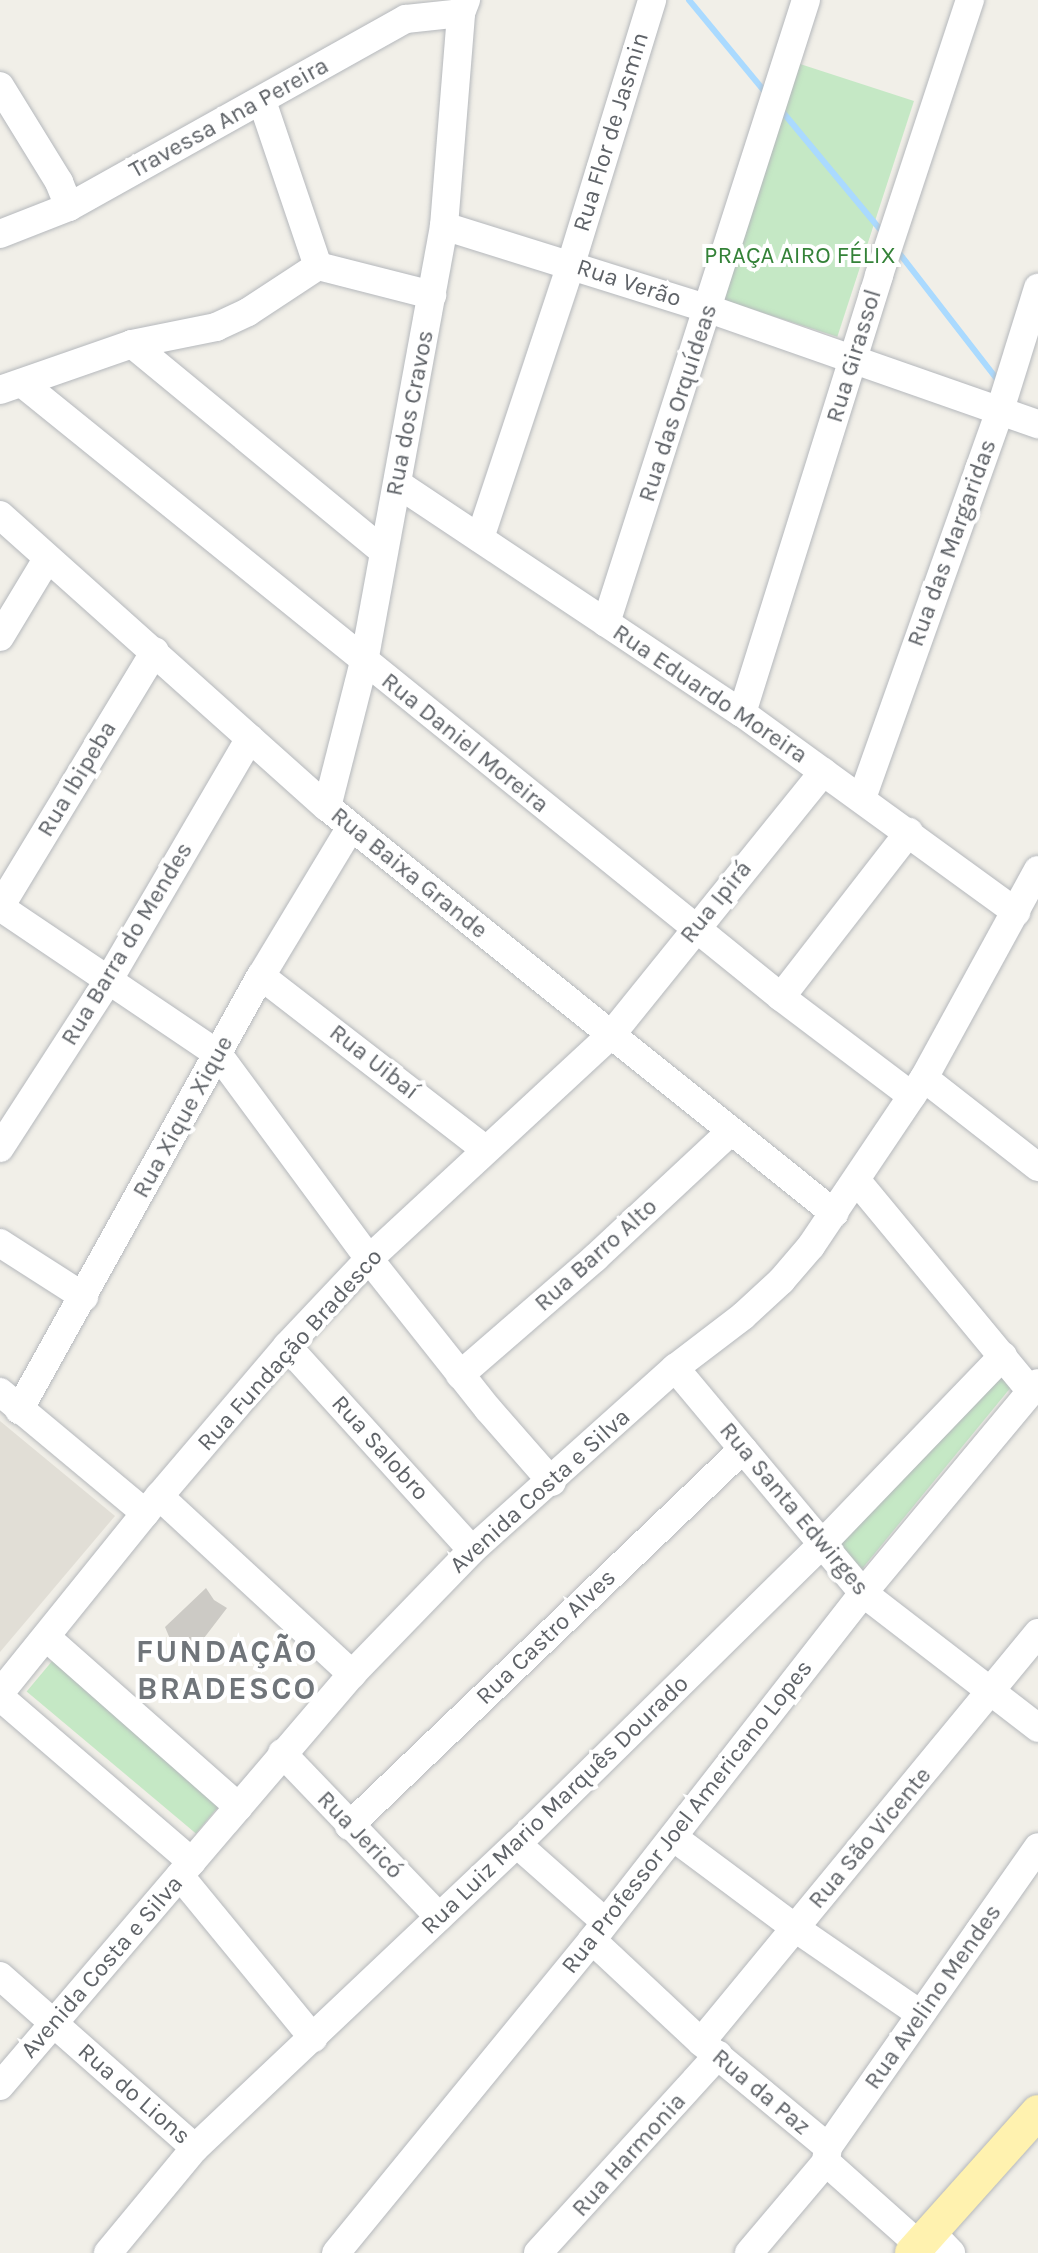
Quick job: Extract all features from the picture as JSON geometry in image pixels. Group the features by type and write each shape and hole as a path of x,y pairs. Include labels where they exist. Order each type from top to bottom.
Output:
{"main road":[{"path":"928,2246 1038,2112"}],"street":[{"name":"Rua Flor de Jasmin","path":"480,538 571,264 652,0"},
{"name":"Rua das Orquídeas","path":"606,623 806,0"},
{"name":"Rua Girassol","path":"742,713 879,275 970,0"},
{"name":"Travessa Ana Pereira","path":"0,234 69,207 406,19 464,6"},
{"name":"Rua dos Cravos","path":"327,807 364,662 382,550 398,484 444,226 464,6"},
{"path":"0,86 59,182 69,207"},
{"path":"262,101 318,266"},
{"name":"Rua Verão","path":"444,226 709,309 852,362 1038,424"},
{"path":"11,387 132,344 216,327 248,312 318,266 432,295"},
{"name":"Rua das Margaridas","path":"862,798 1000,411 1038,288"},
{"path":"132,344 382,550"},
{"name":"Rua Daniel Moreira","path":"11,387 364,662 781,997 1038,1167"},
{"name":"Rua Eduardo Moreira","path":"398,484 742,713 1016,912"},
{"name":"Rua Baixa Grande","path":"0,515 327,807 834,1213"},
{"path":"0,637 47,559"},
{"name":"Rua Ibipeba","path":"0,907 155,651"},
{"name":"Rua Barra do Mendes","path":"0,1148 108,981 250,738"},
{"name":"Rua Ipirá","path":"611,1035 695,926 823,772"},
{"name":"Rua Xique Xique","path":"10,1401 84,1297 261,976 351,827"},
{"path":"781,997 909,832"},
{"name":"Avenida Costa e Silva","path":"0,2086 282,1753 352,1674 472,1550 552,1482 675,1368 743,1316 781,1281 857,1181 918,1087 1038,870"},
{"path":"0,907 218,1054 369,1259 460,1375 552,1482"},
{"name":"Rua Uibaí","path":"261,976 485,1149"},
{"name":"Rua Fundação Bradesco","path":"0,1695 152,1505 287,1346 369,1259 611,1035"},
{"name":"Rua Barro Alto","path":"460,1375 595,1258 730,1132"},
{"path":"857,1181 1003,1356 1035,1387"},
{"path":"0,1243 84,1297"},
{"name":"Rua Salobro","path":"287,1346 472,1550"},
{"name":"Rua Luiz Mario Marquês Dourado","path":"108,2253 195,2148 517,1844 820,1546 1003,1356"},
{"name":"Rua Santa Edwirges","path":"675,1368 820,1546 863,1593 1038,1728"},
{"name":"Rua Professor Joel Americano Lopes","path":"336,2253 598,1931 863,1593 1035,1387"},
{"path":"10,1401 152,1505 352,1674"},
{"name":"Rua Castro Alves","path":"349,1826 743,1449"},
{"name":"Rua São Vicente","path":"709,2048 795,1928 1038,1633"},
{"path":"46,1637 239,1807"},
{"path":"0,1695 186,1869 313,2038"},
{"name":"Rua Jericó","path":"282,1753 439,1917"},
{"path":"673,1837 795,1928 920,2014"},
{"name":"Rua da Paz","path":"517,1844 709,2048 928,2246"},
{"name":"Rua Avelino Mendes","path":"749,2253 827,2155 920,2014 1038,1847"},
{"name":"Rua do Lions","path":"0,1976 195,2148"},
{"name":"Rua Harmonia","path":"538,2253 709,2048"}],"shaded area":[{"path":"0,1421 115,1516 0,1652"}],"green space":[{"name":"PRAÇA AIRO FÉLIX","path":"797,63 914,101 837,337 720,299"},
{"path":"1002,1374 1012,1386 862,1569 837,1545"},
{"path":"53,1660 222,1802 196,1833 27,1691"}],"building":[{"path":"206,1588 214,1600 227,1608 191,1655 173,1646 165,1627"}],"waterway":[{"path":"689,0 766,93"},
{"path":"781,110 884,234"},
{"path":"896,249 999,382"}],"district":[{"name":"FUNDAÇÃO BRADESCO","path":"227,1672"}]}
